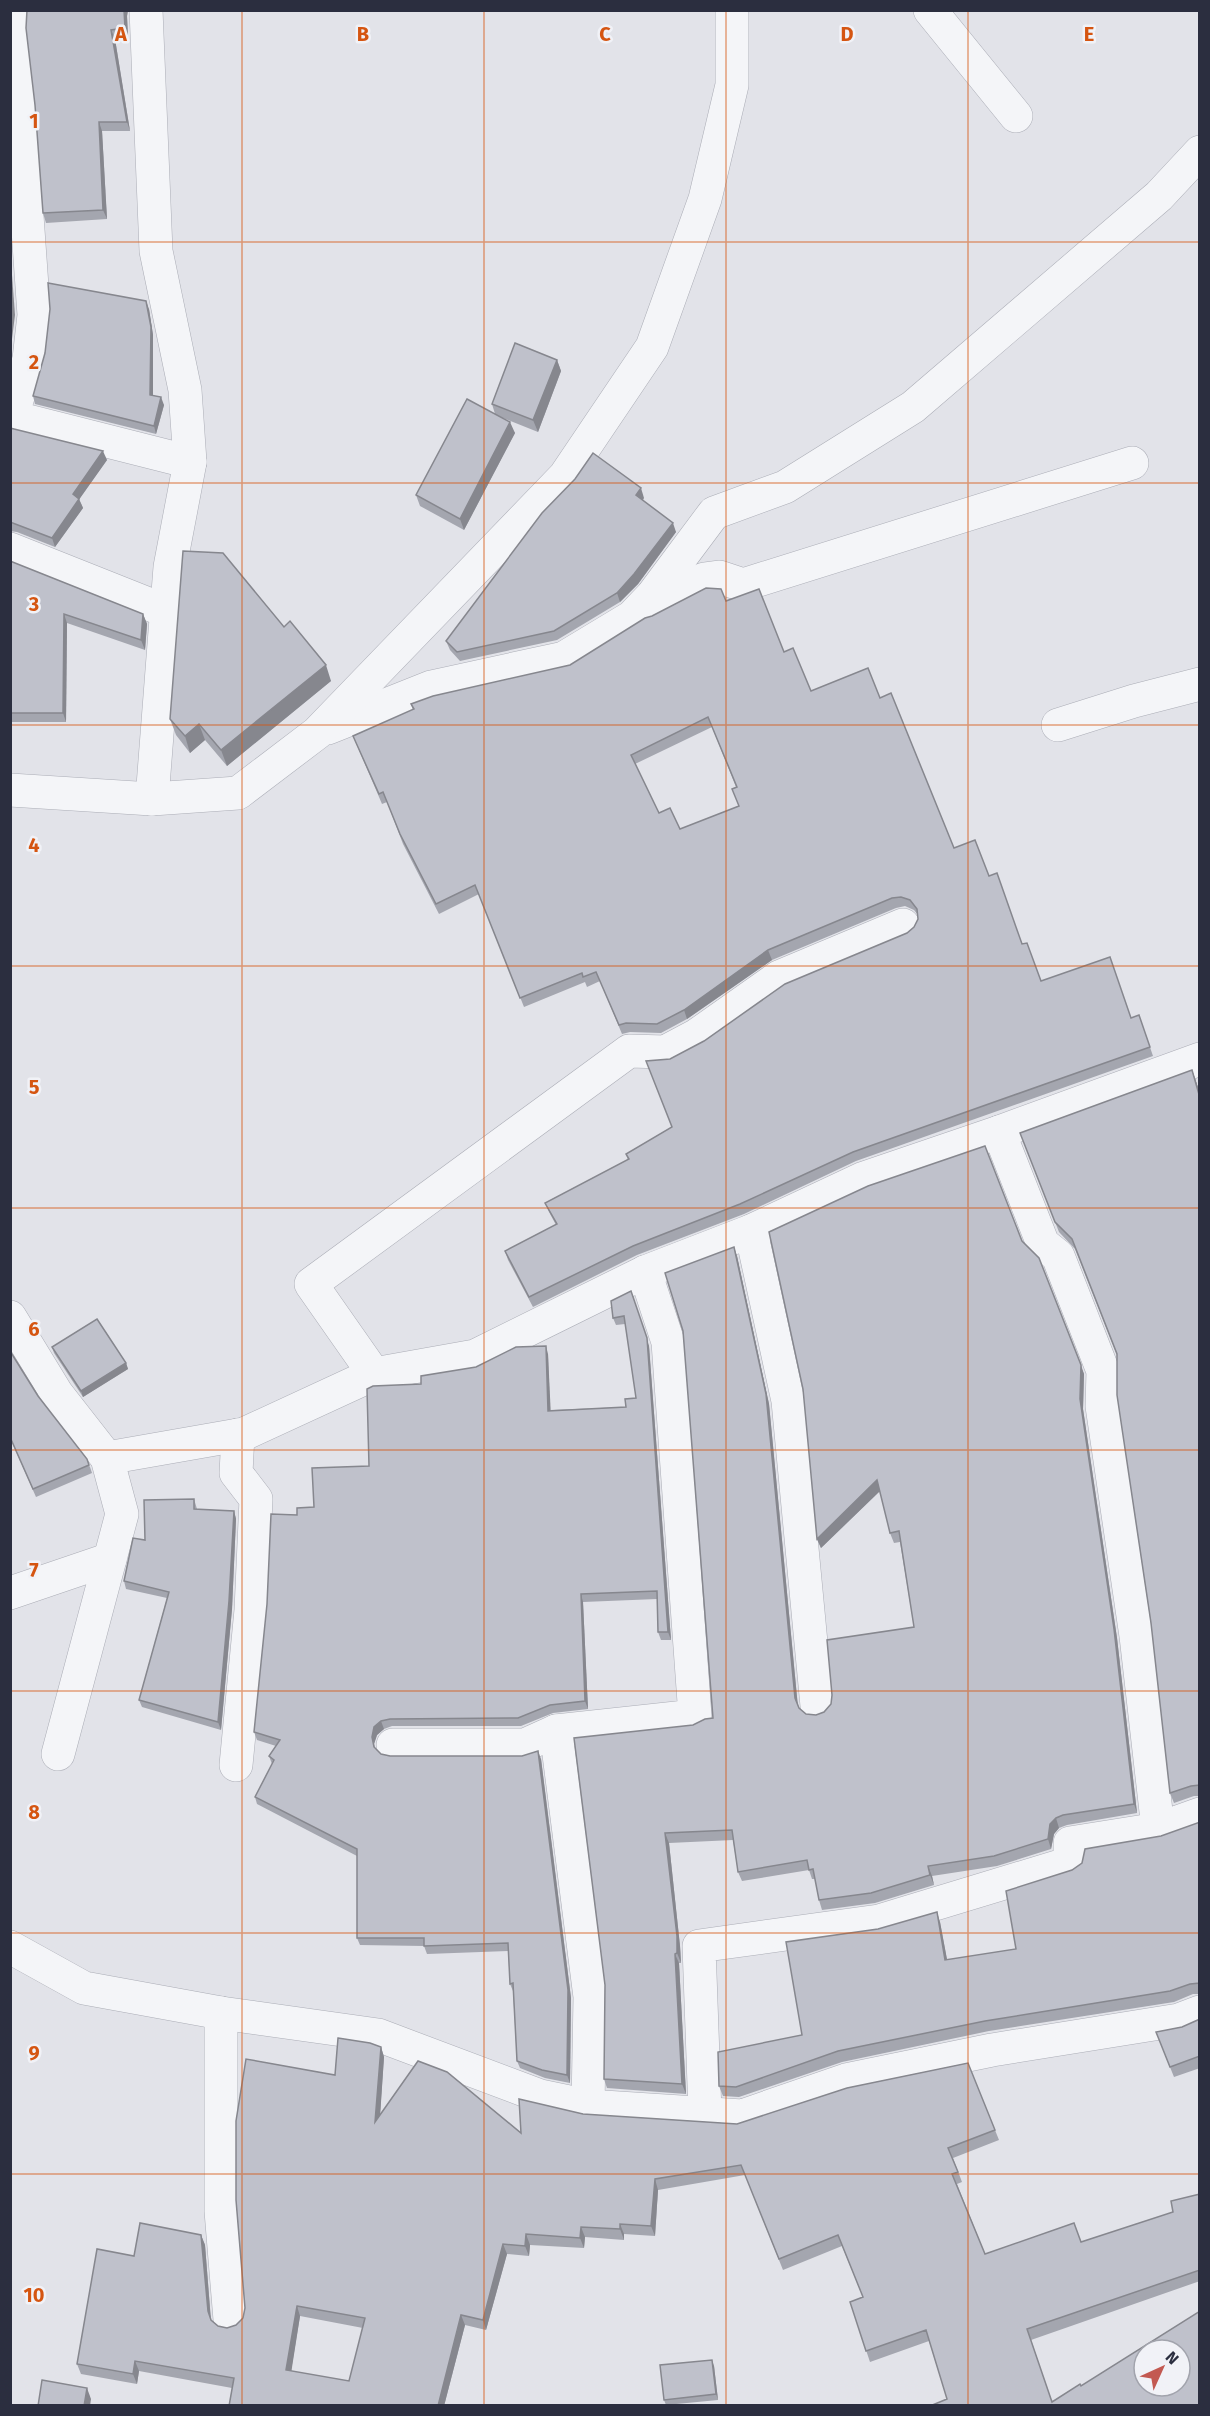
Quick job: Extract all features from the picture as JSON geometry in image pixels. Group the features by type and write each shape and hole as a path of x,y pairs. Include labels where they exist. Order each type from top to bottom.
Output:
{"street":[{"path":"12,10 11,38 20,116 34,315 29,358 12,417 190,462"},
{"path":"146,10 156,251 185,390 190,462 170,567 152,799"},
{"path":"10,790 152,799 238,793 317,733 566,476 652,347 705,199 732,85 732,10"},
{"path":"930,10 1016,116"},
{"path":"632,617 652,596 714,513 785,487 913,407 1159,196 1200,152"},
{"path":"317,733 431,687 564,658 632,617 704,579 719,577 742,585 1132,463"},
{"path":"10,549 166,611"},
{"path":"1058,724 1200,684"},
{"path":"374,1374 311,1284 628,1051 665,1052 697,1035 779,977 903,925"},
{"path":"107,1458 238,1435 374,1374 475,1356 645,1272 751,1231 864,1178 1200,1059"},
{"path":"999,1132 1043,1244 1058,1256 1103,1371 1102,1406 1136,1636 1158,1829"},
{"path":"751,1231 788,1401 817,1706"},
{"path":"393,1745 525,1745 556,1731 695,1716 668,1342 645,1272"},
{"path":"10,1317 57,1394 107,1458 122,1514 58,1754"},
{"path":"236,1765 251,1610 256,1499 236,1473 238,1435"},
{"path":"10,1593 110,1559"},
{"path":"556,1731 590,1997 588,2106"},
{"path":"705,2113 699,1946 879,1921 1070,1863 1070,1843 1158,1829 1200,1814"},
{"path":"10,1947 84,1988 221,2013 378,2035 540,2096 588,2106 742,2116 846,2080 992,2050 1179,2020 1200,2012"},
{"path":"221,2013 221,2211 230,2320"}],"building":[{"path":"27,10 124,10 125,28 111,30 127,122 99,122 103,210 43,213 35,105 26,28"},
{"path":"48,283 146,301 151,327 150,395 161,397 154,426 33,396 45,353 50,309"},
{"path":"10,286 12,305 10,317"},
{"path":"515,343 557,360 533,420 492,404"},
{"path":"467,399 510,422 460,519 416,495"},
{"path":"10,428 103,451 73,494 79,499 52,538 10,522"},
{"path":"593,453 641,488 636,495 673,523 617,593 554,631 457,652 446,641 542,513 575,479"},
{"path":"183,551 223,553 284,627 290,621 326,665 221,750 199,724 185,736 170,719"},
{"path":"10,561 143,614 141,640 64,614 63,713 10,713"},
{"path":"706,588 721,589 726,601 759,589 784,652 793,648 811,691 868,668 880,698 891,693 954,848 975,840 989,876 997,873 1022,944 1027,943 1041,981 1110,957 1131,1018 1139,1015 1150,1047 853,1152 740,1204 633,1246 529,1297 505,1251 557,1224 545,1203 629,1159 626,1154 672,1127 646,1061 670,1059 704,1041 785,984 907,933 918,919 917,909 910,900 901,897 892,898 768,950 684,1010 657,1024 626,1023 619,1025 596,972 583,977 582,973 520,998 475,885 436,904 400,834 383,792 379,794 353,736 414,709 411,704 433,696 570,665 645,618","holes":["708,717 737,787 732,789 739,806 680,829 670,808 659,813 631,755"]},
{"path":"1192,1070 1200,1098 1200,1785 1170,1793 1151,1623 1117,1395 1117,1354 1072,1239 1055,1222 1020,1133"},
{"path":"985,1146 1022,1241 1039,1258 1081,1365 1080,1399 1114,1629 1134,1804 1063,1815 1050,1824 1048,1839 994,1856 928,1866 930,1875 871,1893 819,1900 813,1869 809,1870 807,1860 738,1872 732,1830 665,1833 677,1936 677,1953 675,1954 682,2084 604,2079 605,1985 574,1738 693,1725 713,1718 683,1331 665,1273 734,1247 766,1394 795,1698 799,1708 806,1714 816,1715 824,1712 831,1704 827,1640 914,1627 899,1531 890,1533 877,1480 817,1539 803,1389 769,1232 868,1186"},
{"path":"631,1291 647,1338 668,1632 658,1632 657,1591 581,1594 585,1701 550,1705 518,1718 390,1719 381,1721 374,1727 372,1737 374,1747 381,1754 390,1756 522,1756 538,1751 568,1990 567,2075 542,2070 517,2061 513,1983 510,1984 508,1943 424,1946 424,1938 357,1938 357,1849 255,1797 274,1760 269,1756 280,1740 254,1732 267,1604 271,1514 297,1515 297,1508 314,1507 312,1468 369,1466 367,1389 373,1386 421,1384 421,1376 476,1367 516,1347 546,1346 548,1411 626,1407 625,1399 636,1398 624,1316 613,1318 611,1301"},
{"path":"97,1319 126,1363 81,1391 52,1347"},
{"path":"10,1351 38,1396 87,1459 89,1465 33,1489 10,1437"},
{"path":"194,1499 194,1509 234,1511 229,1601 218,1722 139,1700 169,1592 124,1581 133,1538 145,1540 144,1500"},
{"path":"1200,1822 1200,1983 1170,1991 985,2021 838,2051 736,2087 719,2086 718,2052 802,2035 786,1942 878,1929 937,1912 945,1960 1016,1949 1006,1891 1072,1870 1082,1863 1085,1849 1161,1836"},
{"path":"1200,2019 1200,2056 1170,2067 1156,2032 1182,2027"},
{"path":"338,2038 370,2043 381,2047 375,2122 418,2061 447,2072 521,2133 519,2099 583,2114 737,2124 847,2088 968,2063 995,2130 948,2148 958,2172 952,2174 985,2254 1074,2223 1081,2242 1173,2212 1171,2201 1200,2194 1200,2270 1027,2329 1052,2402 1132,2354 1132,2398 1192,2398 1192,2338 1157,2338 1200,2311 1200,2406 930,2406 947,2399 926,2330 866,2351 850,2302 863,2297 838,2235 779,2259 741,2165 655,2179 651,2226 620,2224 620,2229 581,2227 580,2238 526,2234 525,2246 503,2244 483,2320 461,2315 438,2406 229,2406 234,2378 135,2361 133,2374 77,2364 97,2249 134,2256 140,2223 201,2235 208,2311 211,2320 218,2326 227,2328 236,2325 243,2318 245,2308 236,2200 236,2121 246,2059 335,2075","holes":["297,2306 365,2318 349,2381 286,2370"]},
{"path":"712,2360 716,2394 664,2400 660,2365"},
{"path":"42,2380 87,2388 84,2406 38,2406"}]}
